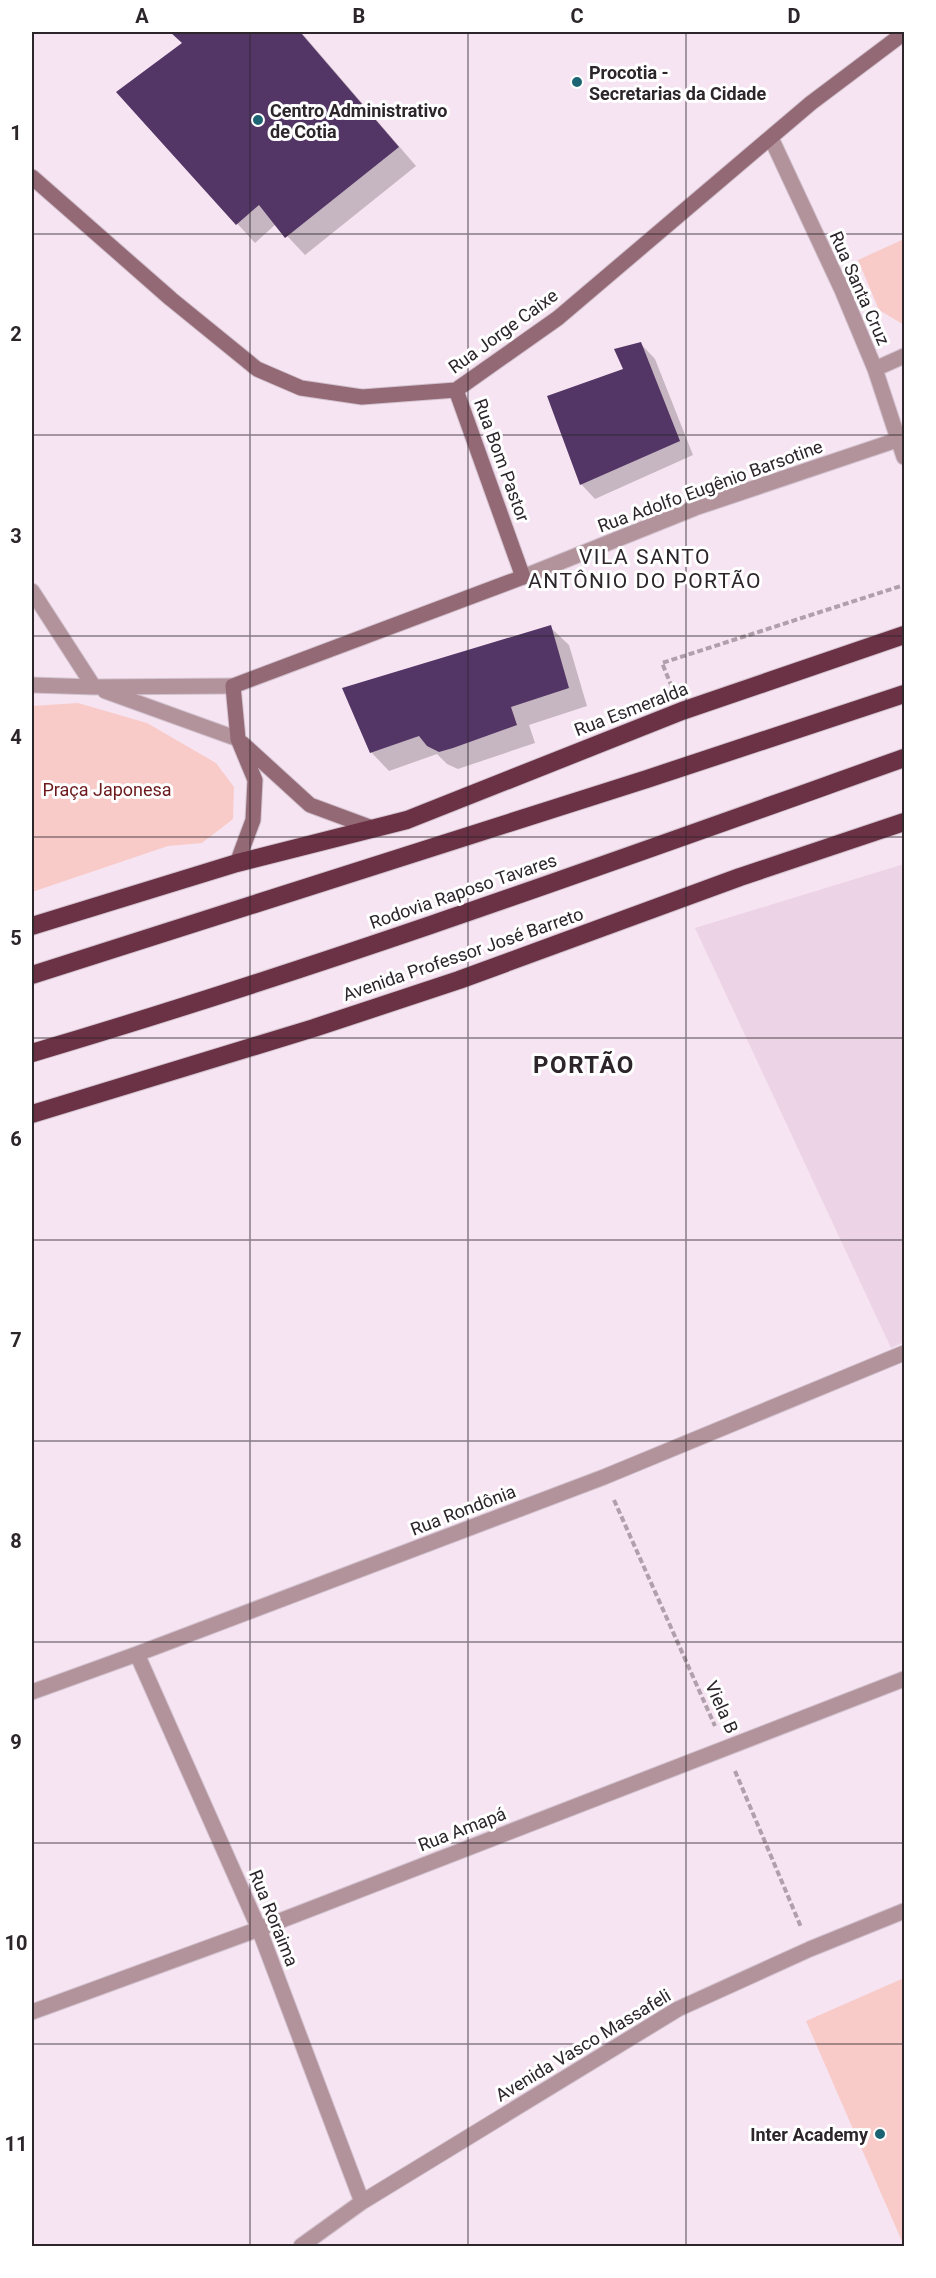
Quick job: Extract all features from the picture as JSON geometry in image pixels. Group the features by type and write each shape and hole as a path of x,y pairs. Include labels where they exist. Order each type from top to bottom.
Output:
{"highway":[{"name":"Rua Esmeralda","path":"375,829 407,820 682,711 904,635"},
{"path":"32,975 647,779 904,694"},
{"name":"Rodovia Raposo Tavares","path":"32,1053 285,974 672,841 904,758"},
{"name":"Avenida Professor José Barreto","path":"32,1114 314,1028 459,980 740,878 904,822"},
{"path":"32,926 237,862 375,829"}],"main road":[{"name":"Rua Jorge Caixe","path":"32,177 171,298 257,369 302,388 362,397 456,390 558,318 811,103 904,33"},
{"name":"Rua Bom Pastor","path":"456,390 524,577"},
{"name":"Rua Adolfo Eugênio Barsotine","path":"233,686 524,577"},
{"path":"233,686 238,739 255,780 253,820 237,862"},
{"path":"238,739 310,805 375,829"}],"street":[{"name":"Rua Santa Cruz","path":"771,138 842,290 875,369 904,457"},
{"path":"875,369 904,356"},
{"name":"Rua Adolfo Eugênio Barsotine","path":"524,577 695,508 897,440"},
{"path":"32,591 94,687 238,739"},
{"path":"32,685 233,686"},
{"name":"Rua Rondônia","path":"32,1692 604,1477 904,1353"},
{"name":"Rua Roraima","path":"137,1654 260,1929 362,2202"},
{"name":"Rua Amapá","path":"32,2012 260,1929 904,1679"},
{"name":"Avenida Vasco Massafeli","path":"302,2247 362,2202 678,2009 810,1949 904,1911"}],"path":[{"path":"682,711 662,663 904,585"},
{"name":"Viela B","path":"604,1477 725,1747 810,1949"}],"shaded area":[{"path":"904,864 904,1342 891,1348 695,928"}],"green space":[{"path":"904,239 904,325 879,310 858,260"},
{"name":"Praça Japonesa","path":"78,703 147,723 216,763 234,787 233,819 202,843 168,846 32,892 32,706"},
{"name":"Inter Academy","path":"904,1978 904,2246 806,2021"}],"building":[{"name":"Centro Administrativo de Cotia","path":"170,32 300,32 399,147 285,238 259,205 236,225 116,92 182,43"},
{"path":"641,342 680,441 580,485 547,396 623,369 614,349"},
{"path":"551,625 569,688 511,707 517,725 439,752 427,746 419,736 370,753 342,688"}],"place":[{"name":"Procotia - Secretarias da Cidade","path":"577,82"},
{"name":"Centro Administrativo de Cotia","path":"258,120"},
{"name":"Inter Academy","path":"880,2134"}],"district":[{"name":"VILA SANTO ANTÔNIO DO PORTÃO","path":"645,569"},
{"name":"PORTÃO","path":"584,1065"}]}
